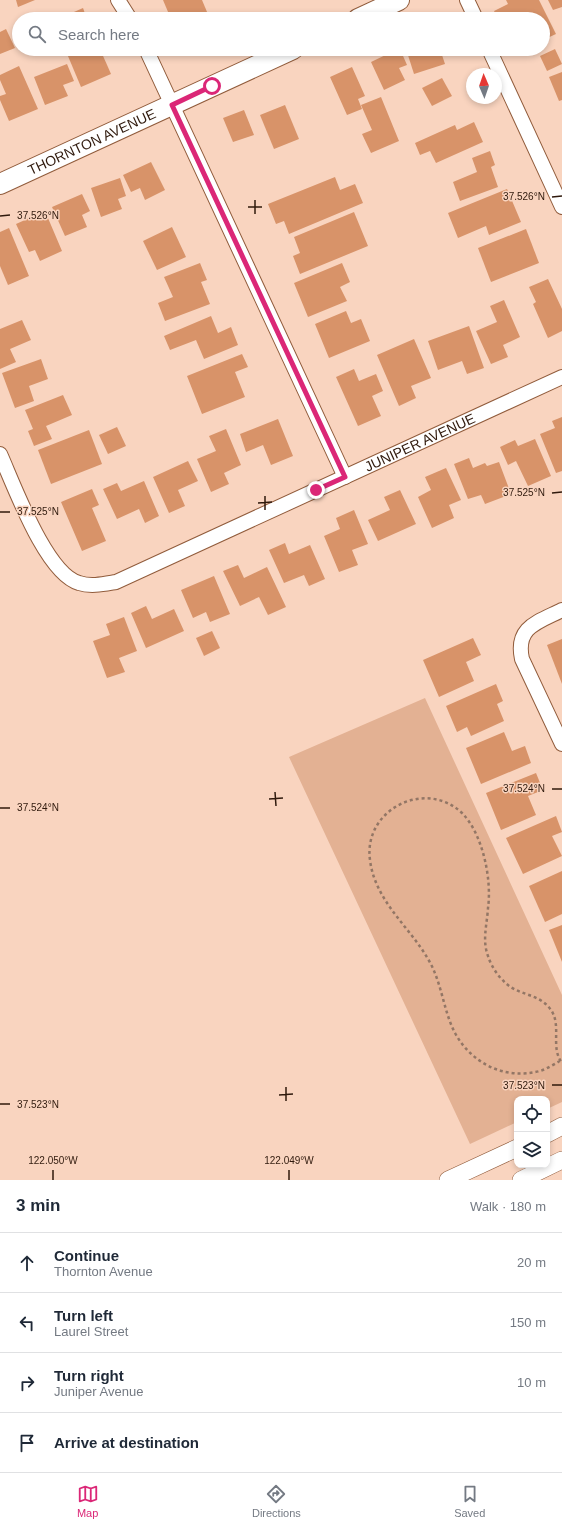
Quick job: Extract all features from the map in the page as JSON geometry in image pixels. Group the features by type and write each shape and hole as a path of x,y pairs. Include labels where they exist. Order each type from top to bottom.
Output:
{"main road":[{"path":"373,12 399,0"},
{"name":"THORNTON AVENUE","path":"0,184 278,56"}],"street":[{"path":"118,0 126,12"},
{"path":"467,0 473,12"},
{"path":"149,56 345,477"},
{"path":"492,56 562,207"},
{"name":"JUNIPER AVENUE","path":"0,454 46,553 60,571 78,583 96,585 116,582 562,376"},
{"path":"562,610 535,623 527,629 521,637 520,649 522,659 562,744"},
{"path":"550,1132 562,1126"},
{"path":"448,1180 514,1149"},
{"path":"521,1180 562,1160"}],"path":[{"path":"430,798 447,804 462,813 472,828 482,851 488,875 489,892 484,938 487,955 499,976 513,989 538,998 552,1010 556,1018 557,1054 561,1062 542,1070 524,1074 504,1073 478,1060 465,1047 455,1033 434,969 419,945 386,903 374,876 370,860 370,844 374,829 383,816 396,806 410,800 430,798"}],"shaded area":[{"path":"425,698 562,995 562,1102 550,1108 550,1096 514,1096 514,1123 470,1144 289,757"}],"building":[{"path":"16,0 35,0 18,7"},
{"path":"163,0 202,0 207,12 168,12"},
{"path":"506,0 539,0 545,12 494,12 508,4"},
{"path":"548,0 562,0 562,7 553,10"},
{"path":"83,8 84,12 74,12"},
{"path":"550,22 556,34 550,37"},
{"path":"6,29 12,42 12,49 0,54 0,32"},
{"path":"555,49 562,64 547,71 540,56 550,56 550,51"},
{"path":"68,56 103,56 111,74 81,87"},
{"path":"383,56 403,56 407,65 399,68 405,80 384,90 371,62"},
{"path":"408,56 442,56 445,64 414,74"},
{"path":"67,64 74,81 63,85 68,96 45,105 34,77"},
{"path":"19,66 38,109 9,121 0,100 0,96 6,94 0,80 0,75"},
{"path":"352,67 365,96 358,99 362,109 347,115 330,77"},
{"path":"562,72 562,100 559,101 549,77"},
{"path":"442,78 452,96 432,106 422,88"},
{"path":"381,97 399,141 371,153 362,134 372,130 361,105"},
{"path":"285,105 299,139 274,149 260,115"},
{"path":"244,110 254,135 233,142 223,118"},
{"path":"474,122 483,142 436,163 430,151 420,155 415,143 455,125 457,130"},
{"path":"490,151 495,165 491,167 498,187 460,201 453,182 477,172 472,158"},
{"path":"151,162 165,190 145,200 140,188 131,192 123,175"},
{"path":"335,177 340,190 355,184 363,203 289,234 284,221 276,224 268,204"},
{"path":"120,178 126,196 118,199 122,209 101,217 91,188"},
{"path":"507,189 521,222 489,235 486,226 458,238 448,213"},
{"path":"82,194 90,211 82,215 87,227 65,236 52,207"},
{"path":"45,211 62,251 40,261 35,250 29,252 16,224"},
{"path":"354,212 368,246 300,274 293,256 300,253 294,237"},
{"path":"172,227 186,257 157,270 143,241"},
{"path":"9,228 29,276 8,285 0,266 0,232"},
{"path":"526,229 539,263 491,282 478,248"},
{"path":"200,263 207,280 201,282 210,304 165,321 158,303 173,297 164,277"},
{"path":"342,263 350,282 340,287 347,301 308,317 294,283"},
{"path":"548,279 562,309 562,331 548,338 533,304 536,302 529,287"},
{"path":"504,300 520,337 503,345 508,357 491,364 476,331 497,322 490,306"},
{"path":"346,311 351,323 361,319 370,341 329,358 315,324"},
{"path":"211,316 218,333 231,327 238,345 204,359 196,340 170,350 164,336"},
{"path":"22,320 31,340 10,349 16,362 0,369 0,329"},
{"path":"469,326 484,368 467,374 462,361 438,370 428,341"},
{"path":"414,339 431,378 411,386 416,398 399,406 377,355"},
{"path":"242,354 248,367 235,372 245,397 202,414 187,376"},
{"path":"41,359 48,379 29,386 34,401 15,408 2,373"},
{"path":"354,369 359,381 376,374 383,391 372,396 381,416 358,426 336,377"},
{"path":"63,395 72,415 46,426 52,439 34,446 28,431 33,429 25,410"},
{"path":"562,417 562,471 556,473 540,434 555,428 552,421"},
{"path":"278,419 293,456 271,465 263,445 246,452 240,434"},
{"path":"117,427 126,446 108,454 99,435"},
{"path":"226,429 241,465 224,473 229,484 211,492 197,459 216,451 209,436"},
{"path":"89,430 102,464 51,484 38,450"},
{"path":"535,439 551,476 528,486 516,461 508,465 500,447 515,440 518,446"},
{"path":"469,458 473,468 485,463 487,466 499,462 511,494 485,504 481,495 468,499 454,464"},
{"path":"188,461 198,481 178,490 185,506 169,513 153,477"},
{"path":"446,468 461,500 449,505 454,518 432,528 418,497 431,490 425,477"},
{"path":"144,481 159,516 145,523 139,509 117,519 103,489 117,483 121,491"},
{"path":"92,489 99,505 92,508 106,541 82,551 61,502"},
{"path":"400,490 416,524 378,541 368,520 390,510 384,497"},
{"path":"354,510 368,544 352,550 358,565 339,572 324,536 340,529 336,518"},
{"path":"285,543 289,554 310,545 325,579 309,586 304,575 284,583 269,550"},
{"path":"238,565 244,578 267,567 286,607 268,615 259,597 240,606 223,571"},
{"path":"214,576 230,614 210,622 206,612 193,618 181,590"},
{"path":"146,606 152,619 174,609 184,631 146,648 131,613"},
{"path":"124,617 137,651 119,658 125,672 107,678 93,641 110,635 106,624"},
{"path":"212,631 220,648 204,656 196,638"},
{"path":"473,638 481,655 466,662 474,681 439,697 423,660"},
{"path":"562,639 562,684 547,645"},
{"path":"496,684 503,701 497,704 504,721 471,736 467,727 457,732 446,706"},
{"path":"504,732 512,751 525,746 531,763 481,784 466,748"},
{"path":"536,773 543,790 528,796 536,815 501,830 486,793"},
{"path":"556,816 562,832 552,836 562,856 523,874 506,838"},
{"path":"562,871 562,914 545,922 529,886"},
{"path":"562,925 562,962 549,930"}],"route":[{"path":"212,86 172,105 345,477 316,490"}]}
